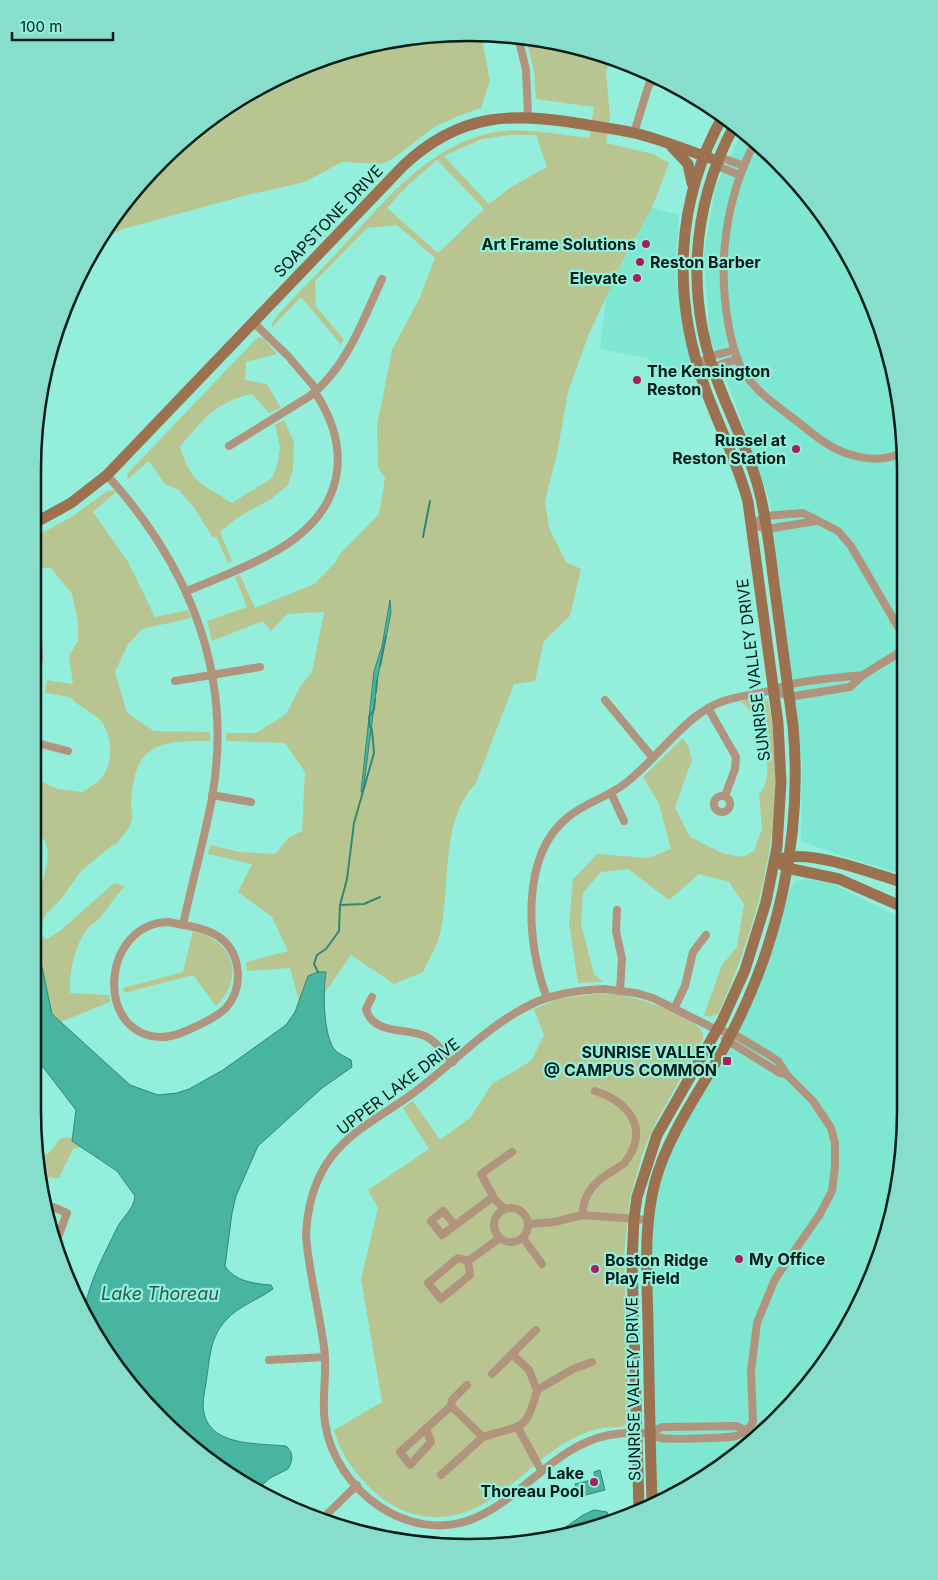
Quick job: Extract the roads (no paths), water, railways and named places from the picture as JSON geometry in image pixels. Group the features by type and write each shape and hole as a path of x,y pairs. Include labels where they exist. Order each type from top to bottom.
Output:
{"main road":[{"name":"SOAPSTONE DRIVE","path":"41,520 71,503 107,474 418,153 446,134 465,126 497,118 528,116 634,133 667,142 717,160"},
{"name":"SUNRISE VALLEY DRIVE","path":"639,1503 632,1262 634,1218 642,1176 657,1135 718,1030 746,970 764,910 775,860 781,782 778,723 752,525 740,473 697,366 686,320 682,274 685,230 692,191 704,156 720,123"},
{"name":"SUNRISE VALLEY DRIVE","path":"652,1498 646,1259 648,1220 655,1182 668,1146 730,1037 764,963 782,892 792,829 795,752 788,684 765,516 751,462 710,362 698,306 696,256 700,217 717,160 731,132"},
{"path":"667,142 688,164 691,170 692,191"},
{"path":"792,829 798,846 821,860"},
{"path":"775,860 788,862 826,875 897,905"},
{"path":"788,862 821,860 897,881"},
{"path":"782,892 795,878 826,875"}],"street":[{"path":"520,44 526,70 528,116"},
{"path":"634,133 649,84 652,82"},
{"path":"752,148 740,175 728,218 724,260 726,310 734,350 744,373 758,389 818,438 840,452 855,456 876,457 896,453"},
{"path":"740,175 722,168 717,160 725,159 744,166"},
{"path":"229,446 316,391 349,348 382,279"},
{"path":"187,592 282,547 308,527 325,507 335,485 338,471 338,446 331,419 316,391 288,356 254,322"},
{"path":"697,366 734,350"},
{"path":"710,362 738,359"},
{"path":"107,474 152,530 187,592 200,628 211,675 217,722 212,795 183,924"},
{"path":"752,525 765,516 802,513 810,515 816,521"},
{"path":"752,525 767,529 816,521 832,526 845,537 897,627"},
{"path":"774,690 789,697 842,689 856,683 863,675 897,653"},
{"path":"175,681 260,667"},
{"path":"547,998 537,971 532,939 535,884 540,857 551,836 568,817 611,794 634,776 696,716 708,708 729,698 774,690 788,684 863,675"},
{"path":"605,700 653,758"},
{"path":"708,708 736,757 735,769 725,796"},
{"path":"41,744 68,751"},
{"path":"611,794 624,821"},
{"path":"212,795 251,802"},
{"path":"617,910 616,931 622,959 620,990"},
{"path":"160,922 183,924 209,931 225,942 235,958 237,967 236,991 226,1007 213,1018 178,1034 152,1036 135,1028 118,1008 114,981 118,960 129,940 142,928 160,922"},
{"path":"675,1007 685,986 693,952 706,935"},
{"name":"UPPER LAKE DRIVE","path":"718,1030 675,1007 653,998 620,990 586,990 547,998 514,1014 453,1062 344,1142 326,1164 313,1190 308,1210 306,1236 325,1357 324,1410 327,1432 339,1462 373,1502 394,1516 423,1525 451,1525 486,1512 563,1454 590,1440 612,1435 650,1433 662,1438 726,1437 735,1436 751,1426 754,1418 752,1353 755,1328 762,1305 775,1279 827,1203 834,1180 835,1142 829,1122 778,1061 730,1037"},
{"path":"372,997 366,1009 371,1018 393,1031 414,1033 429,1038 453,1062"},
{"path":"718,1030 730,1037"},
{"path":"583,1215 585,1201 594,1182 626,1163 635,1143 636,1126 629,1112 621,1103 595,1091"},
{"path":"505,1209 494,1197 481,1174 512,1152"},
{"path":"455,1225 494,1197"},
{"path":"52,1207 67,1212 59,1233"},
{"path":"516,1208 523,1212 529,1224 523,1238 514,1242 500,1238 494,1224 497,1215 505,1209 516,1208"},
{"path":"529,1224 554,1222 583,1215 648,1220"},
{"path":"468,1261 500,1238"},
{"path":"523,1238 542,1264"},
{"path":"458,1258 468,1261 470,1275 441,1299 428,1284 458,1258"},
{"path":"492,1374 536,1330"},
{"path":"441,1475 483,1437 518,1428 531,1414 536,1390 529,1370 513,1355"},
{"path":"269,1360 325,1357"},
{"path":"536,1390 573,1369 592,1362"},
{"path":"426,1428 431,1442 410,1465 400,1452 426,1428 450,1406 452,1400 467,1385"},
{"path":"450,1406 483,1437"},
{"path":"518,1428 541,1470"},
{"path":"327,1514 357,1485"}],"water":[{"path":"390,600 391,613 378,676 363,792 361,792 374,671 382,646"},
{"name":"Lake Thoreau","path":"41,965 52,1014 130,1085 158,1095 177,1093 189,1089 223,1070 286,1025 295,1012 308,976 318,972 326,972 324,1000 330,1042 334,1049 351,1060 352,1067 322,1088 258,1146 236,1196 225,1266 239,1278 252,1283 271,1285 273,1289 237,1310 221,1326 212,1346 203,1398 206,1419 213,1429 222,1436 247,1443 286,1446 290,1451 292,1460 288,1469 270,1478 262,1485 231,1467 187,1433 147,1393 113,1349 86,1302 98,1267 118,1226 130,1210 135,1196 117,1171 72,1141 76,1110 41,1064"},
{"name":"Lake Thoreau Pool","path":"600,1470 605,1490 578,1497 575,1484 595,1479 594,1472"},
{"path":"594,1510 607,1512 608,1515 564,1528"}],"waterway":[{"path":"423,537 430,501"},
{"path":"380,666 386,636"},
{"path":"376,692 377,680"},
{"path":"318,972 314,964 317,955 326,949 339,931 340,905 347,879 354,823 374,753 369,717 374,710 375,699"},
{"path":"340,905 364,904 380,897"}],"place":[{"name":"Art Frame Solutions","path":"646,244"},
{"name":"Reston Barber","path":"640,262"},
{"name":"Elevate","path":"637,278"},
{"name":"The Kensington Reston","path":"637,380"},
{"name":"Russel at Reston Station","path":"796,449"},
{"name":"SUNRISE VALLEY @ CAMPUS COMMON","path":"727,1061"},
{"name":"My Office","path":"739,1259"},
{"name":"Boston Ridge Play Field","path":"595,1269"},
{"name":"Lake Thoreau Pool","path":"594,1482"}]}
